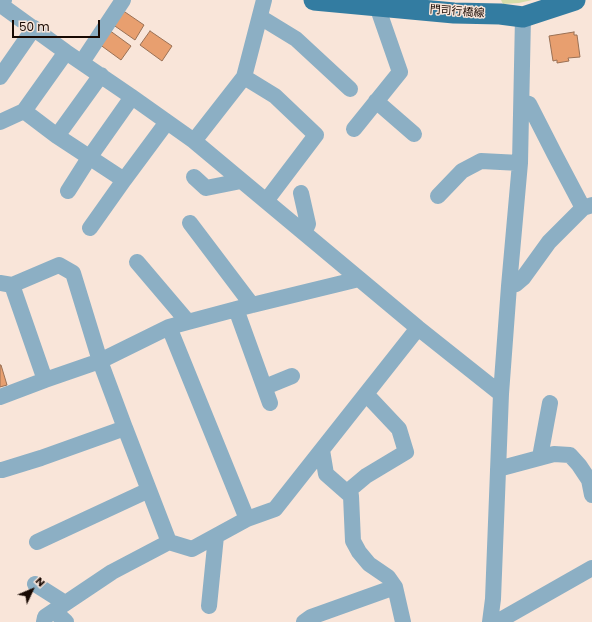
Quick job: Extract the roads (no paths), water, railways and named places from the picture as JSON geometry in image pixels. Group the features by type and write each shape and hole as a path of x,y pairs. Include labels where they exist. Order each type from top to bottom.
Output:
{"main road":[{"name":"門司行橋線","path":"314,0 454,12 499,7 524,17 575,0"}],"street":[{"path":"82,62 123,0"},
{"path":"194,142 244,77 264,0"},
{"path":"2,4 66,52 101,75 194,142 418,328 501,394"},
{"path":"354,129 400,72 377,6"},
{"path":"260,17 296,39 350,89"},
{"path":"490,622 493,599 501,394 520,163 524,17"},
{"path":"0,77 34,28"},
{"path":"0,122 24,111 66,52"},
{"path":"57,136 101,75"},
{"path":"244,77 275,96 316,135 266,201"},
{"path":"68,191 89,158 132,97"},
{"path":"376,102 414,134"},
{"path":"509,286 516,284 524,278 549,242 588,207 555,155 529,104 522,102"},
{"path":"24,111 57,136 124,180"},
{"path":"90,228 167,122"},
{"path":"438,196 462,171 481,161 520,163"},
{"path":"194,177 206,188 242,181"},
{"path":"300,193 308,224 304,233"},
{"path":"190,223 252,305"},
{"path":"137,262 188,322"},
{"path":"45,380 6,284 59,266 73,273 100,360 169,542"},
{"path":"0,397 100,360 169,327 359,279"},
{"path":"236,309 270,403"},
{"path":"169,327 247,519"},
{"path":"54,612 112,572 169,542 192,549 247,519 275,509 418,328"},
{"path":"265,387 292,376"},
{"path":"347,492 366,476 410,453 399,429 366,394"},
{"path":"540,458 550,403"},
{"path":"0,470 41,458 125,428"},
{"path":"322,450 326,474 351,496 353,541 359,552 369,564 388,577 395,587 403,622"},
{"path":"498,469 554,454 570,455 589,480 592,494"},
{"path":"37,542 149,490"},
{"path":"209,606 216,536"},
{"path":"497,622 592,569"},
{"path":"35,584 54,612 66,622"},
{"path":"304,622 311,617 395,587"}]}
